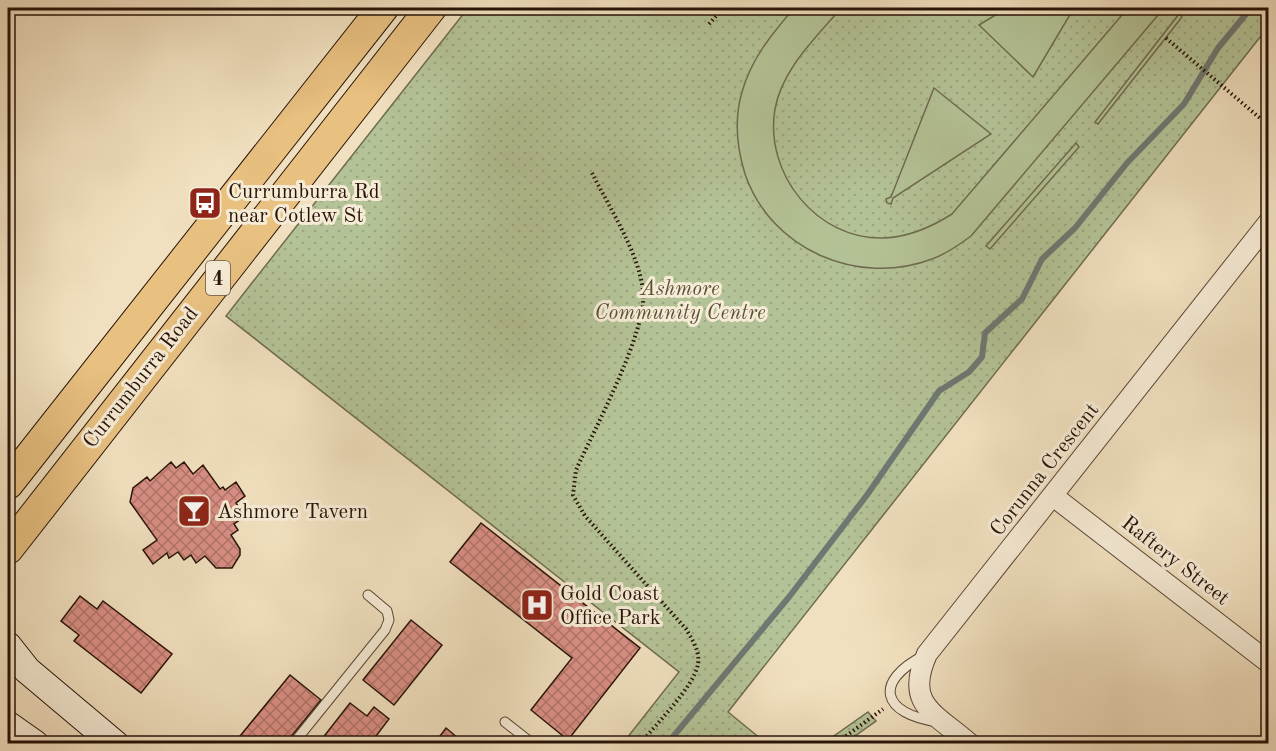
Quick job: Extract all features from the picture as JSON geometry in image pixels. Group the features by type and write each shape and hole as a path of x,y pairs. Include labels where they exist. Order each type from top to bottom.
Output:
{"main road":[{"name":"Currumburra Road","path":"8,484 383,8"},
{"name":"Currumburra Road","path":"8,549 164,346 431,8"},
{"path":"8,646 27,670 115,744"},
{"path":"8,725 35,744"}],"street":[{"name":"Corunna Crescent","path":"970,744 925,704 917,688 919,672 927,654 1269,223"},
{"name":"Raftery Street","path":"1053,496 1266,654"}],"lane":[{"path":"293,744 385,630 389,620 387,611 368,595"},
{"path":"927,654 903,668 895,676 890,684 891,698 895,704 913,716 947,723"},
{"path":"505,722 532,744"}],"path":[{"path":"709,24 723,8"},
{"path":"1166,38 1195,65 1269,125"},
{"path":"592,173 633,255 643,291 641,324 576,470 573,495 585,516 686,628 696,646 698,663 692,678 640,744"},
{"path":"835,744 884,708 895,704"}],"green space":[{"name":"Ashmore Community Centre","path":"468,8 1268,8 1268,27 728,712 766,743 623,743 679,672 226,316"},
{"path":"794,8 841,8 792,67 779,94 775,109 774,133 778,157 787,179 800,199 817,215 837,228 860,236 884,238 919,231 952,214 1128,8 1164,8 971,236 932,259 904,267 875,268 847,264 820,255 796,242 775,223 757,201 745,174 738,133 738,113 742,92 751,69 770,37"},
{"path":"1007,8 1074,8 1033,77 979,25"},
{"path":"1179,14 1182,17 1098,124 1095,122"},
{"path":"934,88 991,134 893,198 891,204 887,203 886,199 891,197"},
{"path":"1076,143 1079,147 990,249 986,246"},
{"path":"868,712 876,721 845,743 824,743"}],"building":[{"path":"171,462 176,468 184,462 193,474 203,465 220,489 223,487 225,490 236,482 245,496 236,503 238,506 234,510 241,519 234,524 238,530 231,535 240,549 240,555 232,568 216,568 205,556 196,563 191,555 184,560 178,552 169,558 167,553 153,564 143,550 157,540 130,502 133,488 147,477 150,481"},
{"path":"481,523 640,648 568,740 531,710 572,658 450,562"},
{"path":"80,596 97,609 103,601 172,654 141,693 74,641 79,635 61,621"},
{"path":"411,620 442,645 394,705 363,680"},
{"path":"290,675 321,700 285,744 239,744 236,741"},
{"path":"350,703 367,716 374,707 389,719 370,744 318,744"},
{"path":"446,728 465,744 434,744"}],"waterway":[{"path":"667,744 789,597 867,495 939,391 969,372 982,357 985,333 1022,299 1042,259 1075,228 1127,163 1184,104 1218,48 1251,8"}],"place":[{"name":"Currumburra Rd near Cotlew St","path":"205,203"},
{"name":"Ashmore Tavern","path":"194,511"},
{"name":"Gold Coast Office Park","path":"537,605"}]}
